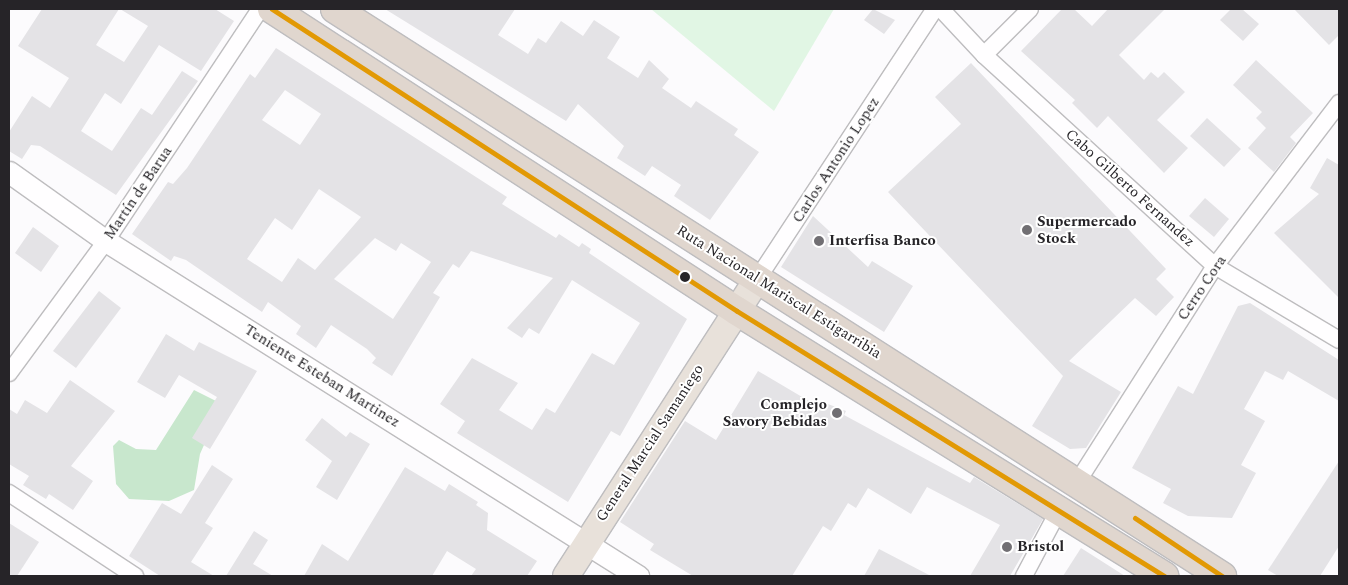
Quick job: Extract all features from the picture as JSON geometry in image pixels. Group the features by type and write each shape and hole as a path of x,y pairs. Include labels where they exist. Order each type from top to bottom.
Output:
{"highway":[{"path":"272,9 737,311 1060,508 1164,576"},
{"name":"Ruta Nacional Mariscal Estigarribia","path":"335,9 1078,481 1222,576"}],"main road":[{"name":"Carlos Antonio Lopez","path":"737,311 758,278"},
{"name":"General Marcial Samaniego","path":"566,576 737,311"}],"street":[{"name":"Martín de Barua","path":"9,373 106,241 260,9"},
{"name":"Carlos Antonio Lopez","path":"758,278 936,9"},
{"name":"Cabo Gilberto Fernandez","path":"942,9 984,55 1215,266 1339,340"},
{"path":"984,55 1030,9"},
{"name":"Cerro Cora","path":"1078,481 1215,266 1339,103"},
{"name":"Teniente Esteban Martinez","path":"9,172 106,241 638,576"},
{"path":"9,493 135,576"},
{"path":"1024,576 1060,508"}],"green space":[{"path":"651,9 834,9 774,111"},
{"path":"194,390 218,402 219,411 200,454 194,490 169,501 129,499 116,484 113,446 119,440 136,449 156,450"}],"building":[{"path":"42,9 119,9 96,45 124,62 148,26 120,9 215,9 234,21 201,71 159,45 121,104 105,93 81,131 112,151 141,108 152,115 182,71 198,81 116,195 40,146 31,145 22,159 9,151 9,132 32,96 50,108 69,78 18,46"},
{"path":"385,9 515,9 498,35 528,54 538,38 546,43 561,21 583,36 594,20 620,37 607,58 638,78 649,60 669,79 662,88 691,108 696,101 738,129 734,135 759,152 710,220 674,196 681,185 652,166 645,176 617,158 624,146 578,104 566,121"},
{"path":"873,9 895,20 884,34 864,20"},
{"path":"1062,9 1074,9 1092,26 1108,9 1165,9 1119,55 1144,80 1151,72 1158,78 1164,72 1185,92 1157,120 1188,148 1164,173 1108,116 1097,128 1072,103 1075,100 1021,51"},
{"path":"1231,9 1242,9 1259,24 1243,41 1220,20"},
{"path":"1294,9 1339,9 1339,35 1329,45"},
{"path":"276,48 507,197 502,204 556,238 559,234 579,247 582,243 591,249 589,253 687,319 620,436 611,431 568,502 457,433 465,421 440,404 472,358 518,383 499,410 532,430 546,408 555,413 592,353 614,365 640,323 572,280 539,334 529,328 522,338 507,328 553,278 471,251 459,268 453,264 433,293 440,297 392,376 372,363 376,358 367,349 331,325 316,348 296,334 301,326 268,302 262,312 186,260 174,256 171,261 132,234 168,182 173,184 187,168 250,74 255,78","holes":["285,90 321,114 300,145 262,120","319,189 361,217 315,270 298,258 282,282 247,259 275,218 292,230","375,238 396,251 401,243 431,262 393,319 334,279"]},
{"path":"1256,60 1313,113 1290,137 1296,143 1274,172 1248,148 1266,128 1256,118 1262,112 1233,85"},
{"name":"Supermercado Stock","path":"971,63 1166,269 1156,279 1174,297 1156,316 1135,298 1069,361 1121,392 1086,448 1070,449 1032,426 1063,376 888,192 961,124 935,97"},
{"path":"1207,118 1241,149 1224,167 1190,136"},
{"path":"1327,158 1339,165 1339,298 1274,233 1319,194 1310,188"},
{"path":"1205,198 1229,219 1214,237 1189,216"},
{"path":"813,216 868,267 872,261 913,286 884,332 781,267"},
{"path":"33,227 59,246 41,272 15,253"},
{"path":"99,291 121,308 76,368 53,351"},
{"path":"1250,303 1339,360 1339,401 1288,371 1283,380 1265,371 1244,409 1265,421 1241,465 1256,473 1232,518 1188,516 1163,503 1171,489 1132,468 1178,386 1193,394 1238,306"},
{"path":"166,334 194,351 199,342 257,371 210,449 192,438 217,397 179,375 165,398 137,382"},
{"path":"758,371 819,407 828,404 846,411 844,415 970,483 974,477 1043,519 1010,576 970,576 1000,525 927,487 911,514 868,488 856,508 848,503 831,531 823,526 792,576 693,576 650,550 654,544 620,522 685,421 716,440"},
{"path":"70,380 115,411 71,466 93,481 73,510 49,494 46,499 23,485 29,476 9,464 9,409 17,414 25,400 47,413"},
{"path":"322,418 346,437 350,432 370,444 337,500 316,487 332,461 305,440"},
{"path":"1339,461 1339,546 1320,576 1278,576 1268,570"},
{"path":"212,465 233,479 205,523 213,528 191,562 214,576 160,576 129,556 162,503 181,514"},
{"path":"405,467 445,491 449,484 478,502 476,505 488,513 487,530 537,561 527,576 471,576 476,569 447,551 432,576 304,576 322,544 348,561"},
{"path":"9,523 39,542 17,576 9,576"},
{"path":"254,531 268,540 253,564 273,576 226,576"},
{"path":"1081,548 1125,576 1063,576"},
{"path":"879,549 931,576 864,576"}],"transit line":[{"path":"272,9 737,311 1164,576"},
{"path":"1135,518 1222,576"}],"place":[{"name":"Supermercado Stock","path":"1027,230"},
{"name":"Interfisa Banco","path":"819,241"},
{"name":"Complejo Savory Bebidas","path":"837,413"},
{"name":"Bristol","path":"1007,547"}]}
